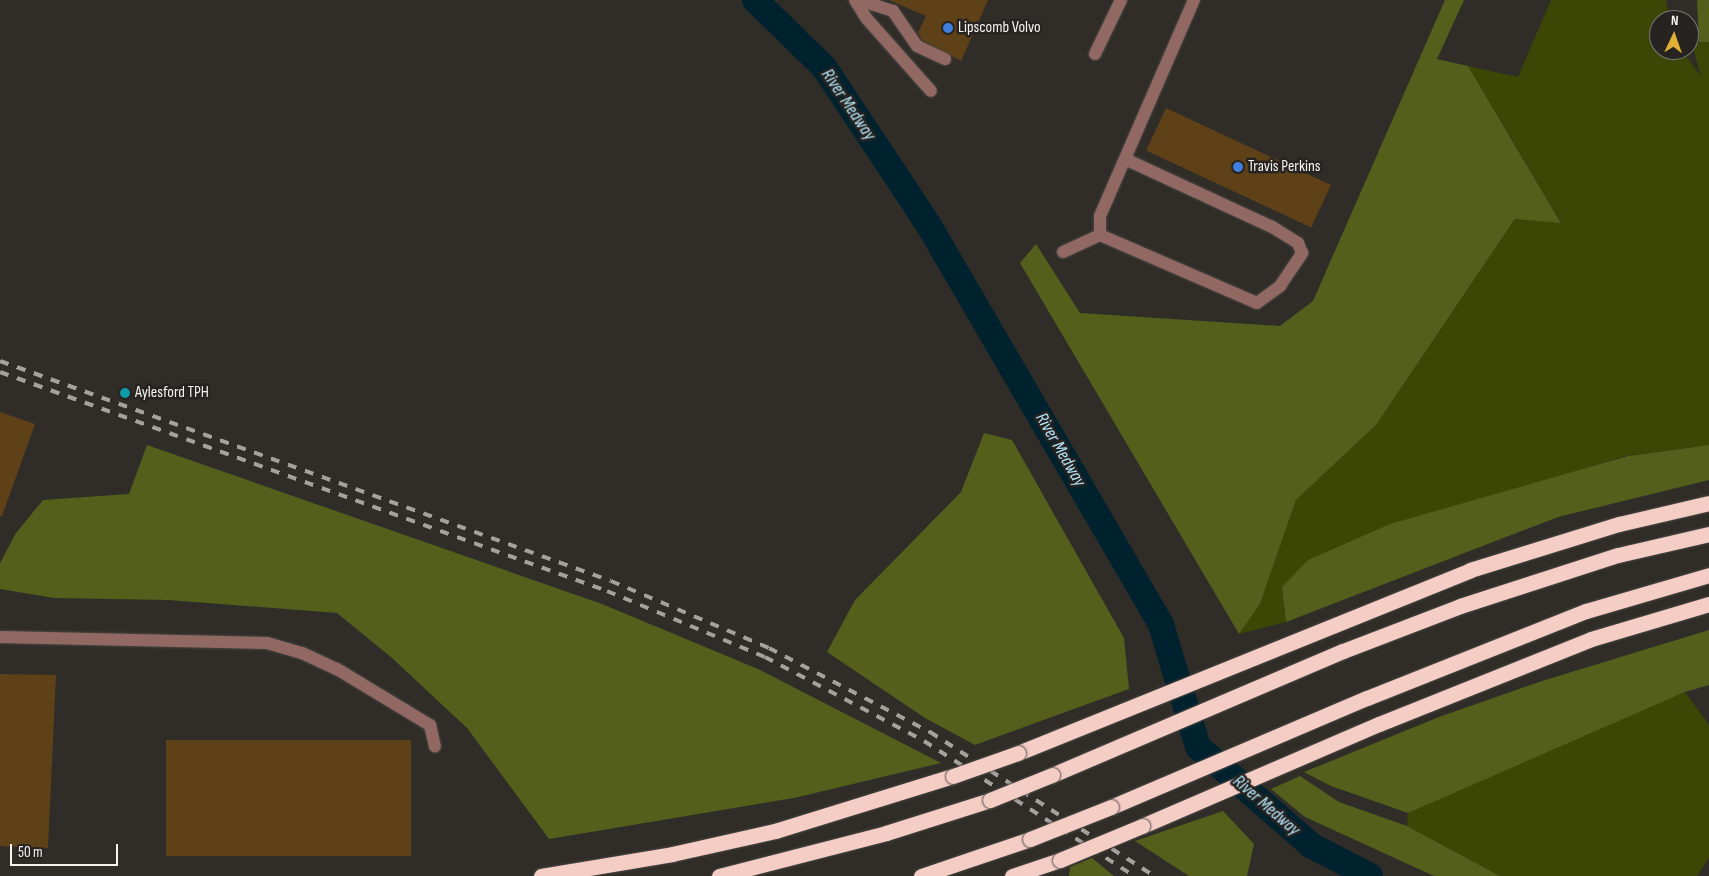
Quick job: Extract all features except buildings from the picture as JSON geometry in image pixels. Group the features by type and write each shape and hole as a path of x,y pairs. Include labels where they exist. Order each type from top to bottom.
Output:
{"highway":[{"path":"541,876 672,854 775,830 953,776 1056,738 1331,624 1470,570 1530,551 1709,502"},
{"path":"720,876 886,832 990,800 1343,651 1460,606 1618,555 1709,534"},
{"path":"921,876 1030,839 1111,807 1367,698 1586,611 1709,575"},
{"path":"1012,876 1060,860 1380,724 1591,639 1709,604"}],"lane":[{"path":"855,0 867,19 931,91"},
{"path":"860,0 893,11 917,46 946,59"},
{"path":"1095,54 1121,0"},
{"path":"1100,235 1100,216 1194,0"},
{"path":"1062,252 1100,235 1257,303 1280,286 1302,253 1298,242 1272,227 1125,159"},
{"path":"0,637 267,643 302,653 337,669 430,725 435,746"}],"green space":[{"path":"1445,0 1464,0 1437,59 1468,66 1561,223 1515,219 1376,425 1296,500 1260,604 1239,634 1020,263 1036,244 1080,313 1280,326 1313,301"},
{"path":"1551,0 1666,0 1668,10 1649,10 1649,60 1689,60 1701,77 1696,60 1699,60 1699,43 1709,42 1709,445 1625,456 1581,470 1282,587 1286,622 1239,634 1260,604 1296,500 1376,425 1516,218 1561,222 1468,66 1518,77"},
{"path":"1697,0 1709,0 1709,42 1699,42 1699,10"},
{"path":"984,433 1012,440 1124,638 1129,689 975,745 925,718 827,652 855,600 961,492"},
{"path":"147,445 602,604 758,669 941,763 794,798 549,839 467,728 392,658 337,613 168,600 54,598 0,589 0,563 16,533 43,500 129,494"},
{"path":"1709,445 1709,480 1558,517 1286,622 1282,587 1308,560 1390,524 1628,456"},
{"path":"1709,630 1709,685 1685,692 1408,813 1331,786 1304,772 1439,717 1542,681"},
{"path":"1685,692 1709,725 1709,858 1697,876 1500,876 1407,826 1408,810"},
{"path":"1300,776 1339,802 1407,826 1500,876 1434,876 1305,817 1271,789"},
{"path":"1223,811 1254,844 1247,876 1189,876 1135,841"},
{"path":"1092,858 1114,876 1069,876 1070,867"}],"waterway":[{"name":"River Medway","path":"755,0 824,67 928,224 1161,625 1198,747 1312,846 1370,876"}],"railway":[{"path":"0,361 611,581 769,648 930,732 1154,876"},
{"path":"0,372 607,591 765,657 924,741 1134,876"}],"place":[{"name":"Lipscomb Volvo","path":"948,28"},
{"name":"Travis Perkins","path":"1238,167"},
{"name":"Aylesford TPH","path":"125,393"}]}
